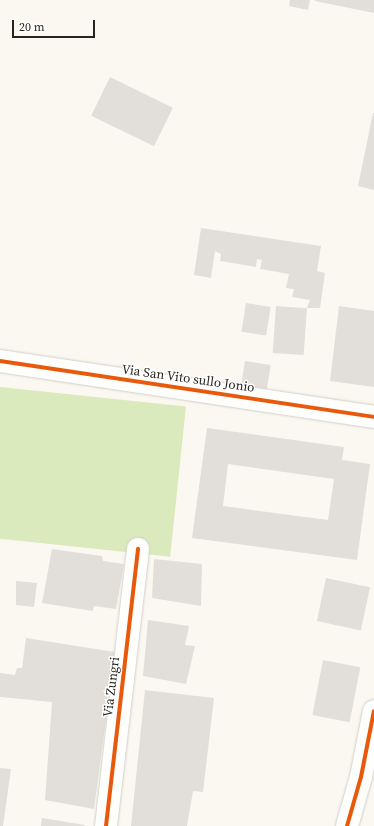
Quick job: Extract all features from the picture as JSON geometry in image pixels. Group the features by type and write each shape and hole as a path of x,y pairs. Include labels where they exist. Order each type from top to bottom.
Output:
{"street":[{"name":"Via San Vito sullo Jonio","path":"0,361 374,417"},
{"name":"Via Zungri","path":"106,826 138,550"},
{"path":"347,826 361,777 374,711"}],"green space":[{"path":"0,387 186,407 170,557 0,539"}],"building":[{"path":"290,0 310,0 308,10 289,6"},
{"path":"315,0 374,0 374,13 315,1"},
{"path":"110,77 173,108 154,146 91,116"},
{"path":"374,113 374,190 358,186"},
{"path":"201,228 321,246 317,271 325,273 320,308 307,308 310,300 292,297 294,289 286,288 289,274 260,269 262,260 257,259 256,267 220,261 221,254 215,251 211,278 194,275"},
{"path":"246,303 271,307 266,336 241,332"},
{"path":"276,306 307,308 304,355 273,353"},
{"path":"339,306 374,311 374,387 330,381"},
{"path":"245,361 271,365 267,389 241,385"},
{"path":"207,428 344,447 342,460 370,464 357,560 192,538","holes":["228,464 334,479 328,520 223,506"]},
{"path":"52,549 102,556 103,561 124,564 116,609 94,606 93,611 42,603"},
{"path":"154,559 202,564 201,606 152,598"},
{"path":"326,578 370,587 361,630 317,621"},
{"path":"16,581 37,583 34,607 16,605"},
{"path":"148,620 189,626 185,645 195,646 186,684 143,676"},
{"path":"26,638 115,652 94,809 45,800 52,702 0,697 0,673 15,675 17,668 22,668"},
{"path":"323,660 360,667 350,722 312,715"},
{"path":"145,690 214,698 203,792 193,791 187,826 131,826"},
{"path":"0,768 11,769 3,826 0,826"},
{"path":"42,818 85,825 41,826"}],"cycle path":[{"path":"0,361 374,417"},
{"path":"106,826 138,549"},
{"path":"347,826 361,777 374,711"}]}
